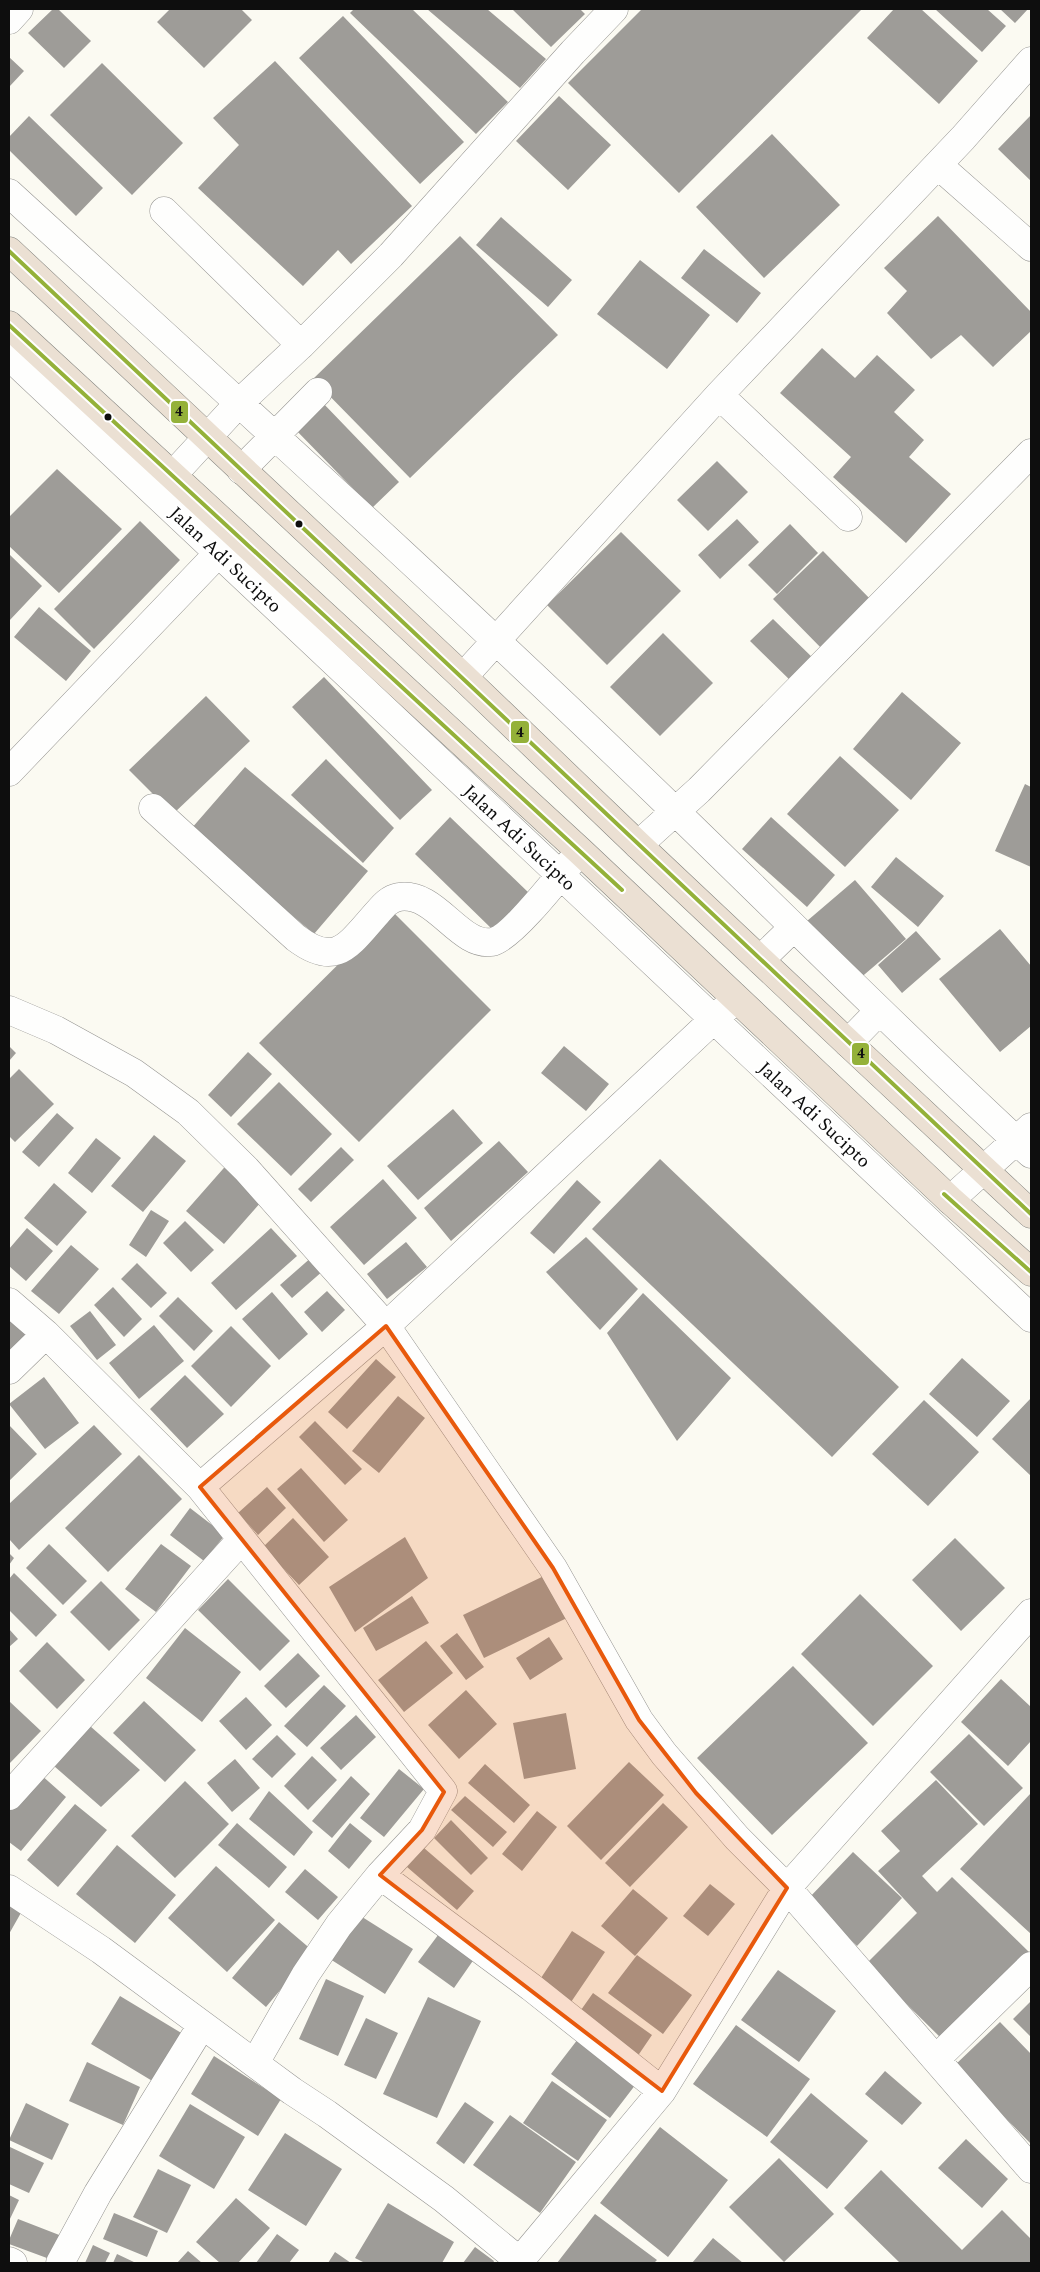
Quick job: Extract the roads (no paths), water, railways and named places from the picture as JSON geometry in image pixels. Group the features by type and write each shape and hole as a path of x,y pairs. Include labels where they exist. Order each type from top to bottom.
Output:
{"highway":[{"path":"9,251 463,677 848,1044 1031,1214"},
{"name":"Jalan Adi Sucipto","path":"9,325 164,485 228,544 367,654 580,851 950,1200 1031,1272"}],"street":[{"path":"9,20 19,9"},
{"path":"164,485 239,403 302,345 391,256 573,52 614,9"},
{"path":"463,677 719,394 938,165 1031,61"},
{"path":"938,165 1031,247"},
{"path":"9,193 276,436 675,811 880,1011 1026,1141 983,1170 950,1200"},
{"path":"164,211 302,345"},
{"name":"Jalan Adi Sucipto","path":"9,356 164,485"},
{"path":"241,470 318,392"},
{"path":"719,394 848,517"},
{"path":"638,845 699,790 1031,453"},
{"path":"9,772 228,544"},
{"name":"Jalan Adi Sucipto","path":"228,544 346,673 1031,1318"},
{"path":"346,673 367,654"},
{"path":"413,737 434,716"},
{"path":"153,808 296,938 311,949 322,953 334,953 344,947 388,901 399,897 411,897 422,901 437,910 468,935 481,942 493,942 505,935 519,921 580,851"},
{"path":"760,960 793,928"},
{"path":"200,1487 386,1326 714,1021 736,998"},
{"path":"9,1010 56,1030 134,1073 188,1112 246,1169 386,1326 553,1568 640,1720 654,1740 696,1793 787,1888 1031,2169"},
{"path":"848,1044 880,1011"},
{"path":"9,1302 46,1334 200,1487 443,1791 422,1830 380,1875 340,1925 306,1974 255,2063"},
{"path":"9,1370 46,1334"},
{"path":"9,1796 241,1540"},
{"path":"9,1889 101,1950 444,2199 520,2263 662,2091 787,1888 1031,1613"},
{"path":"380,1875 531,1987 662,2091"},
{"path":"936,2059 1031,1966"},
{"path":"60,2263 98,2193 202,2025"},
{"path":"9,2261 14,2263"}]}
